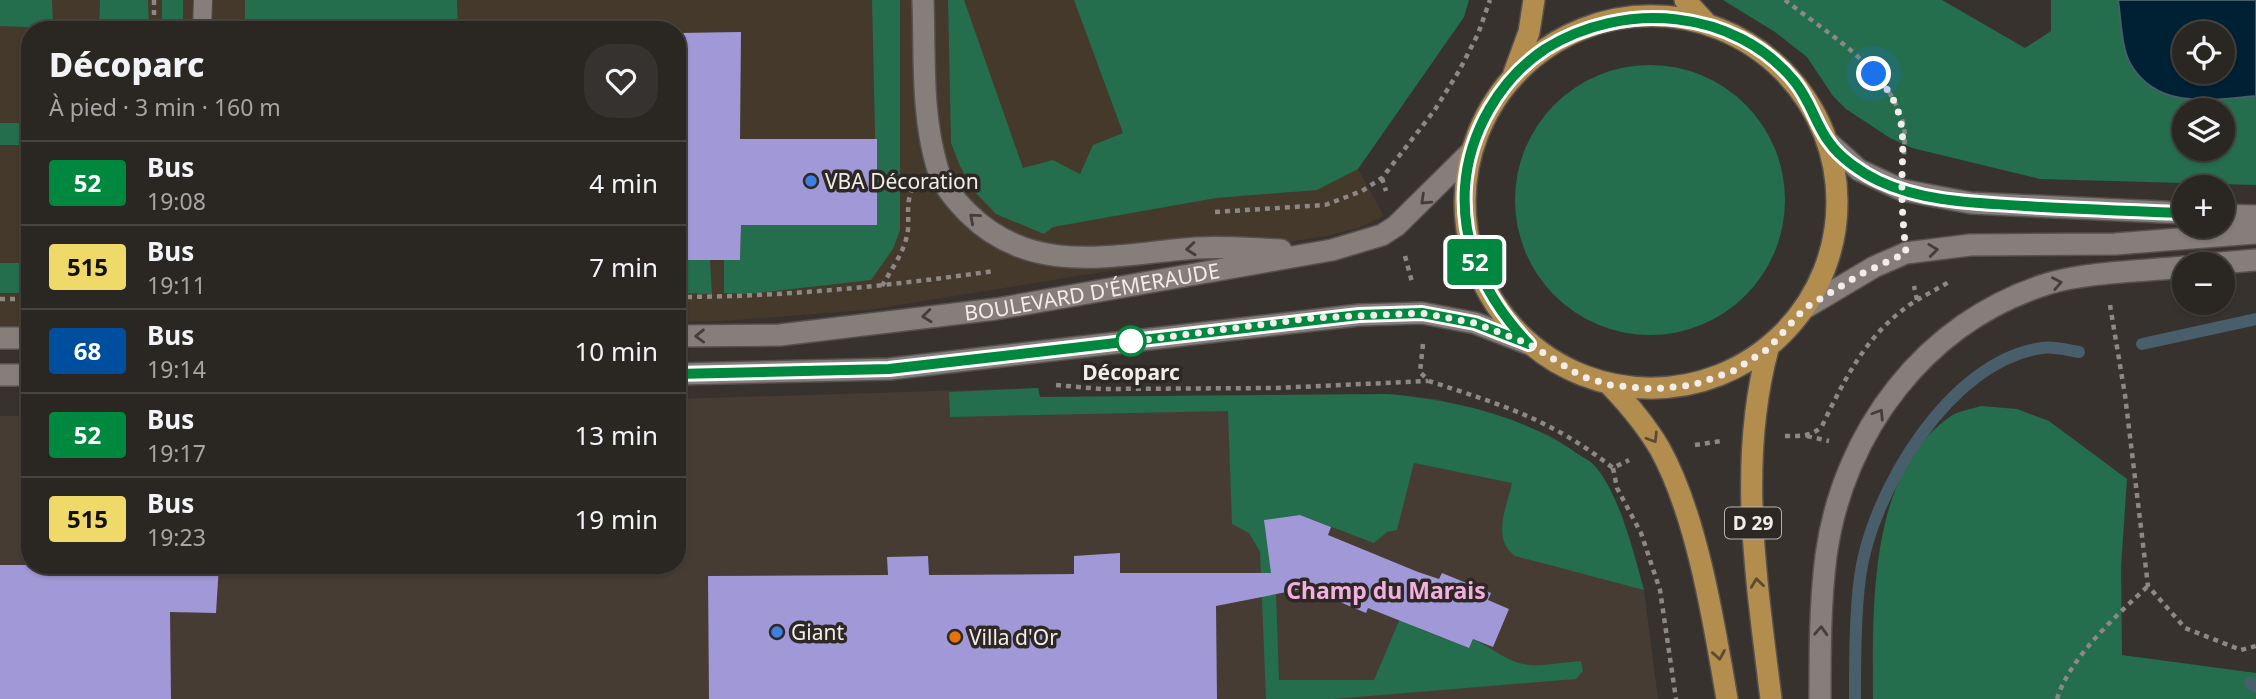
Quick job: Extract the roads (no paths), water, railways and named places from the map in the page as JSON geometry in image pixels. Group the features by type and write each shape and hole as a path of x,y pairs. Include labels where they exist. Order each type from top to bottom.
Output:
{"main road":[{"path":"923,0 926,102 939,173 956,202 977,222 1012,244 1040,254 1083,259 1199,248 1332,250"},
{"path":"1512,78 1529,32 1534,0"},
{"path":"1685,0 1708,25"},
{"path":"686,374 889,369 1359,315 1422,313 1475,323 1529,344 1572,371 1610,385 1652,389 1693,385 1733,371 1768,349 1805,308 1831,256 1838,199 1829,143 1815,110 1794,81 1778,65 1740,37 1708,25 1647,15 1617,18 1560,40 1534,57 1512,78 1495,100 1472,150 1465,185 1465,221 1472,256 1486,288 1505,318 1529,344"},
{"path":"1829,143 1859,170 1902,190 1971,203 2172,212"},
{"name":"BOULEVARD D'ÉMERAUDE","path":"686,336 780,335 996,309 1332,250 1382,235 1396,226 1472,150"},
{"path":"2235,215 2256,216"},
{"path":"1805,308 1865,271 1906,253 1970,245 2115,244 2256,233"},
{"path":"2235,262 2256,260"},
{"path":"1820,699 1826,555 1841,493 1862,441 1891,395 1929,351 1984,309 2006,299 2050,283 2172,268"},
{"path":"0,338 21,338"},
{"name":"D 29","path":"1768,349 1758,387 1751,437 1751,482 1755,571 1771,699"},
{"path":"0,375 21,375"},
{"name":"D 29","path":"1610,385 1640,418 1661,451 1684,511 1702,570 1727,699"}],"lane":[{"path":"202,21 203,0"}],"water":[{"path":"2118,0 2256,0 2256,96 2171,96 2142,79 2131,65 2123,42"}],"waterway":[{"path":"2142,344 2256,319"},
{"path":"1855,699 1860,577 1867,544 1880,507 1898,471 1947,404 1976,377 2008,358 2042,348 2079,352"},
{"path":"2250,683 2256,687"}],"place":[{"name":"VBA Décoration","path":"811,181"},
{"name":"Décoparc","path":"1131,341"},
{"name":"Giant","path":"777,632"},
{"name":"Villa d'Or","path":"955,637"}],"district":[{"name":"Champ du Marais","path":"1386,590"}]}
